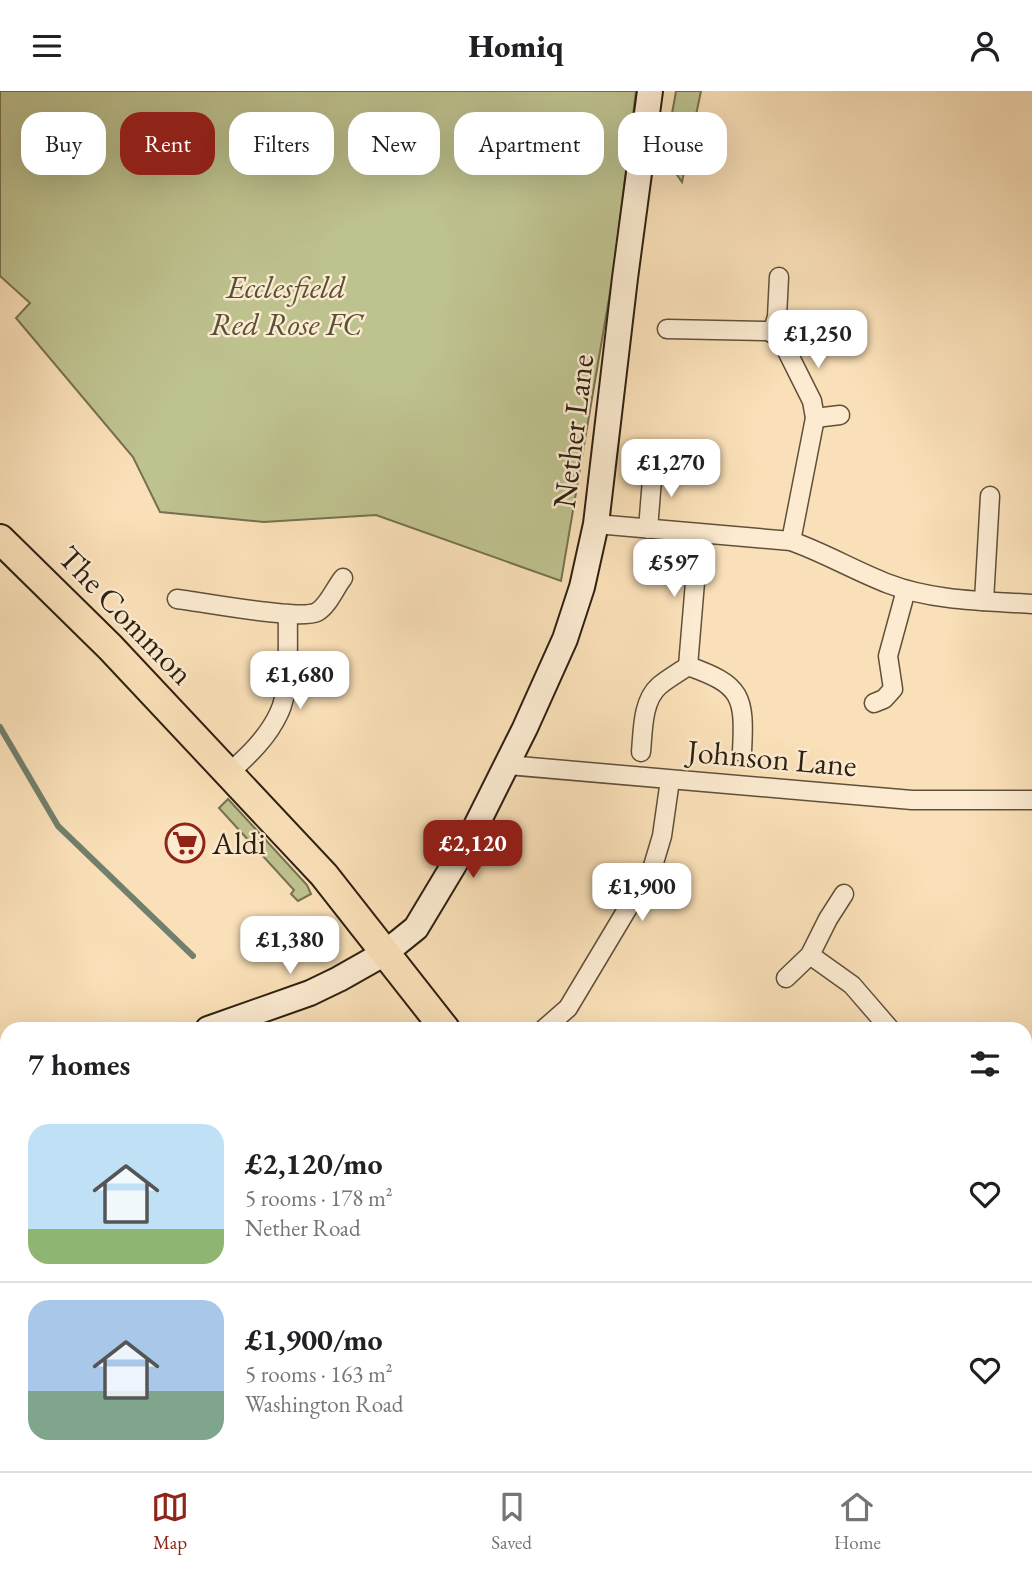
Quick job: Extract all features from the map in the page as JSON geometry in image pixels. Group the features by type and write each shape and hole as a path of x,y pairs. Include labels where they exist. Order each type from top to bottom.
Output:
{"main road":[{"name":"Nether Lane","path":"228,1022 310,993 351,974 385,953 416,928 441,890 507,765 565,639 582,587 596,524 650,91"},
{"name":"The Common","path":"0,539 54,590 230,772 343,897 439,1022"}],"street":[{"path":"772,333 777,317 779,278"},
{"path":"667,329 768,331 783,343 812,401 815,418 790,541"},
{"path":"815,418 840,415"},
{"path":"648,529 653,467"},
{"path":"984,601 990,496"},
{"path":"596,524 790,541 905,590 984,601 1032,604"},
{"path":"688,666 699,534"},
{"path":"177,599 288,614 314,614 323,608 343,578"},
{"path":"874,703 884,699 893,689 888,656 905,590"},
{"path":"230,772 268,733 281,711 285,688 288,614"},
{"path":"641,752 647,706 652,695 659,686 688,666"},
{"path":"688,666 708,673 733,689 741,700 742,752"},
{"name":"Johnson Lane","path":"507,765 912,800 1032,800"},
{"path":"552,1022 568,1009 653,866 663,836 670,779"},
{"path":"786,978 810,955 844,894"},
{"path":"810,955 852,985 884,1022"}],"green space":[{"name":"Ecclesfield Red Rose FC","path":"0,91 636,91 633,112 618,112 618,175 626,175 613,275 561,581 376,515 264,522 160,512 133,457 16,318 30,303 0,276"},
{"path":"676,91 701,91 697,112 672,112"},
{"path":"228,799 307,885 311,894 298,901 291,894 294,890 219,808"}],"waterway":[{"path":"0,727 58,826 193,956"}],"place":[{"name":"Aldi","path":"185,843"}]}
